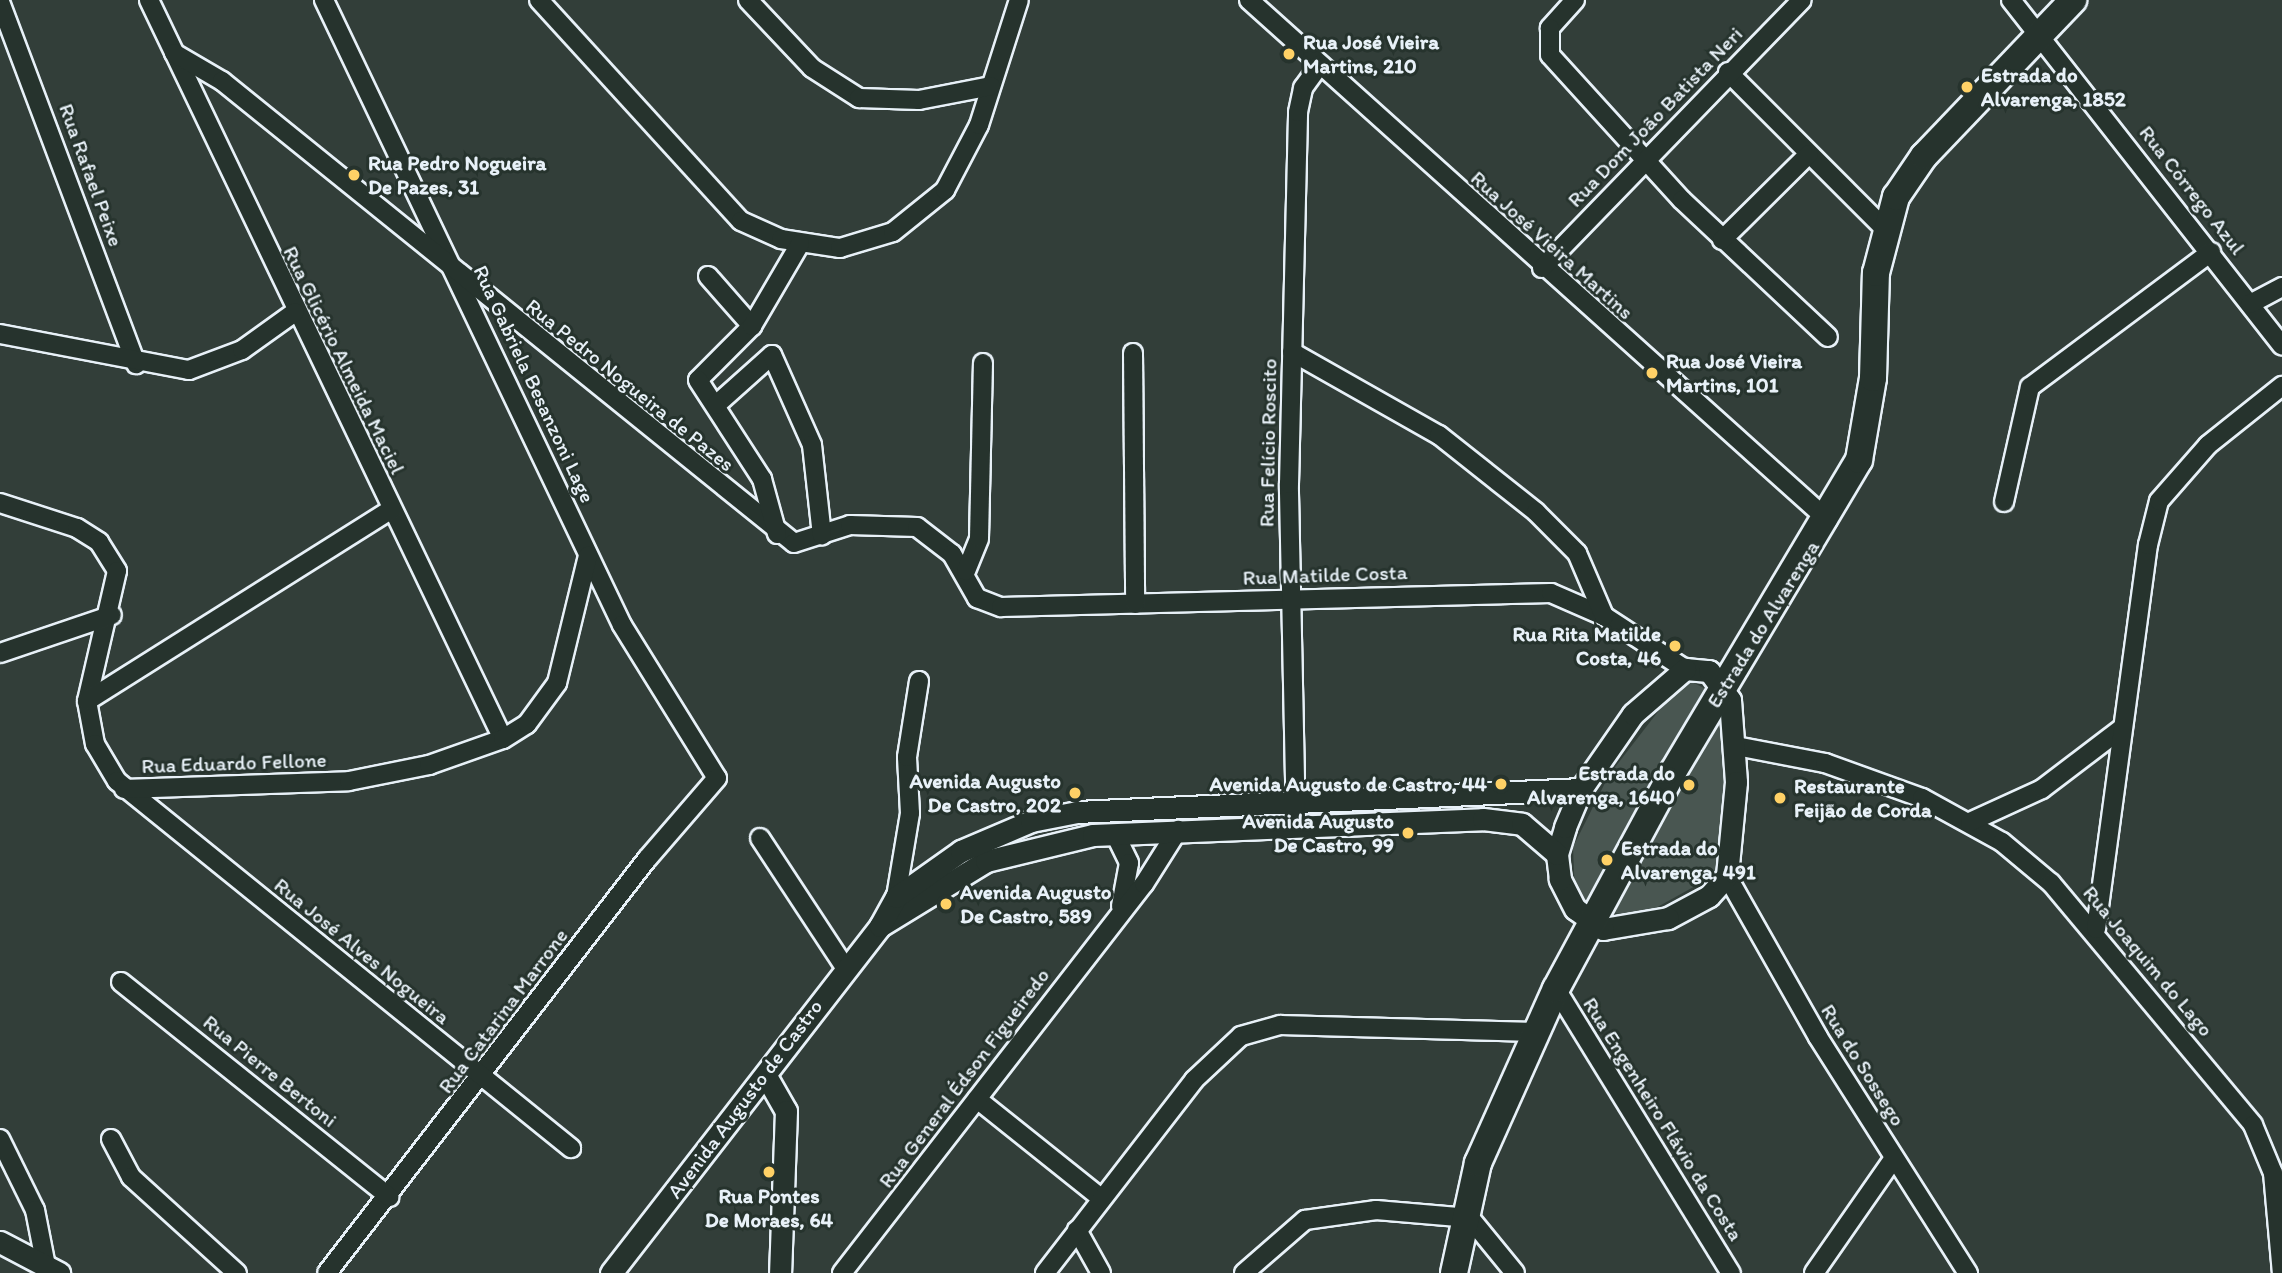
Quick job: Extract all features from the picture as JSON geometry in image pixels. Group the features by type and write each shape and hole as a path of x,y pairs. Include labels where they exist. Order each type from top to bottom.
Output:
{"main road":[{"name":"Estrada do Alvarenga","path":"1454,1273 1462,1215 1535,1032 1556,989 1723,686 1828,520 1859,460 1868,421 1884,228 1924,156 2073,0"}],"street":[{"name":"Rua Glicério Almeida Maciel","path":"149,0 295,312 503,739"},
{"name":"Rua Gabriela Besanzoni Lage","path":"324,0 457,273 588,556 644,663 717,778"},
{"path":"539,0 733,214 762,234 800,244 840,248 893,232 919,216 945,190 967,153 1019,0"},
{"path":"748,0 812,68 859,98 919,100 990,86"},
{"name":"Rua José Vieira Martins","path":"1249,0 1542,268 1828,520"},
{"path":"1574,0 1549,27 1550,55 1722,240 1828,337"},
{"name":"Rua Dom João Batista Neri","path":"1542,268 1728,72 1802,0"},
{"name":"Rua Córrego Azul","path":"2011,0 2042,33 2282,345"},
{"name":"Rua Rafael Peixe","path":"0,2 136,364"},
{"name":"Rua Pedro Nogueira de Pazes","path":"174,53 222,81 777,534 794,543"},
{"name":"Rua Felício Roscito","path":"1296,827 1290,599 1298,113 1303,88 1320,65"},
{"path":"1728,72 1884,228"},
{"path":"1722,240 1809,154"},
{"path":"777,534 762,479 698,380 752,326 800,244"},
{"path":"2004,502 2030,387 2211,252"},
{"path":"708,276 752,326"},
{"path":"2250,304 2282,287"},
{"path":"0,334 136,364 211,365 295,312"},
{"path":"1292,352 1439,435 1536,512 1577,553 1604,616"},
{"path":"1133,353 1135,604"},
{"path":"716,405 772,355 812,445 822,535"},
{"path":"966,571 979,538 983,363"},
{"path":"2096,929 2122,728 2159,501 2208,445 2282,386"},
{"name":"Rua Eduardo Fellone","path":"0,503 77,528 99,542 117,571 112,615 87,701 95,744 124,789 349,781 429,765 503,739 536,714 557,683 588,556"},
{"path":"87,701 392,509"},
{"name":"Rua Matilde Costa","path":"794,543 822,535 901,522 917,527 966,571 978,598 1001,607 1521,590 1551,593 1604,616 1685,669"},
{"path":"0,653 112,615"},
{"path":"1685,669 1709,671 1723,686 1737,746 1727,876 1709,896 1668,918 1636,928 1591,925 1567,895 1557,854 1581,789 1633,714 1685,669"},
{"path":"896,897 910,813 908,757 919,681"},
{"path":"1970,822 2042,789 2122,728"},
{"name":"Rua Joaquim do Lago","path":"1737,746 1825,764 1970,822 2051,883 2096,929 2253,1125 2277,1176 2282,1273"},
{"name":"Rua Catarina Marrone","path":"327,1273 389,1197 646,859 717,778"},
{"name":"Rua José Alves Nogueira","path":"124,789 571,1148"},
{"name":"Avenida Augusto de Castro","path":"611,1273 766,1076 844,966 880,926 896,897 961,851 1031,821 1170,803 1484,796 1581,789"},
{"path":"1483,819 1484,796"},
{"name":"Avenida Augusto de Castro","path":"880,926 986,861 1051,841 1115,834 1483,819 1522,824 1557,854"},
{"name":"Rua General Édson Figueiredo","path":"842,1273 977,1099 1178,830"},
{"name":"Rua General Édson Figueiredo","path":"1115,834 1129,863 1120,910"},
{"path":"760,838 844,966"},
{"name":"Rua do Sossego","path":"1727,876 1894,1158 1968,1273"},
{"name":"Rua Pierre Bertoni","path":"121,982 389,1197"},
{"name":"Rua Engenheiro Flávio da Costa","path":"1556,989 1731,1273"},
{"path":"1045,1273 1101,1198 1216,1055 1260,1028 1535,1032"},
{"path":"766,1076 786,1111 780,1273"},
{"path":"977,1099 1101,1198"},
{"path":"0,1139 35,1210 52,1267"},
{"path":"111,1139 131,1177 237,1273"},
{"path":"1814,1273 1894,1158"},
{"path":"1244,1273 1280,1235 1320,1216 1376,1210 1462,1215 1490,1235 1515,1273"},
{"path":"1077,1230 1101,1273"},
{"path":"0,1242 52,1267"}],"shaded area":[{"path":"1684,678 1710,691 1731,739 1724,870 1652,910 1624,916 1575,897 1573,847 1609,775"}],"place":[{"name":"Rua José Vieira Martins, 210","path":"1289,54"},
{"name":"Estrada do Alvarenga, 1852","path":"1967,87"},
{"name":"Rua Pedro Nogueira De Pazes, 31","path":"354,175"},
{"name":"Rua José Vieira Martins, 101","path":"1652,373"},
{"name":"Rua Rita Matilde Costa, 46","path":"1675,646"},
{"name":"Avenida Augusto de Castro, 44","path":"1501,784"},
{"name":"Estrada do Alvarenga, 1640","path":"1689,785"},
{"name":"Avenida Augusto De Castro, 202","path":"1075,793"},
{"name":"Restaurante Feijão de Corda","path":"1780,798"},
{"name":"Avenida Augusto De Castro, 99","path":"1408,833"},
{"name":"Estrada do Alvarenga, 491","path":"1607,860"},
{"name":"Avenida Augusto De Castro, 589","path":"946,904"},
{"name":"Rua Pontes De Moraes, 64","path":"769,1172"}]}
